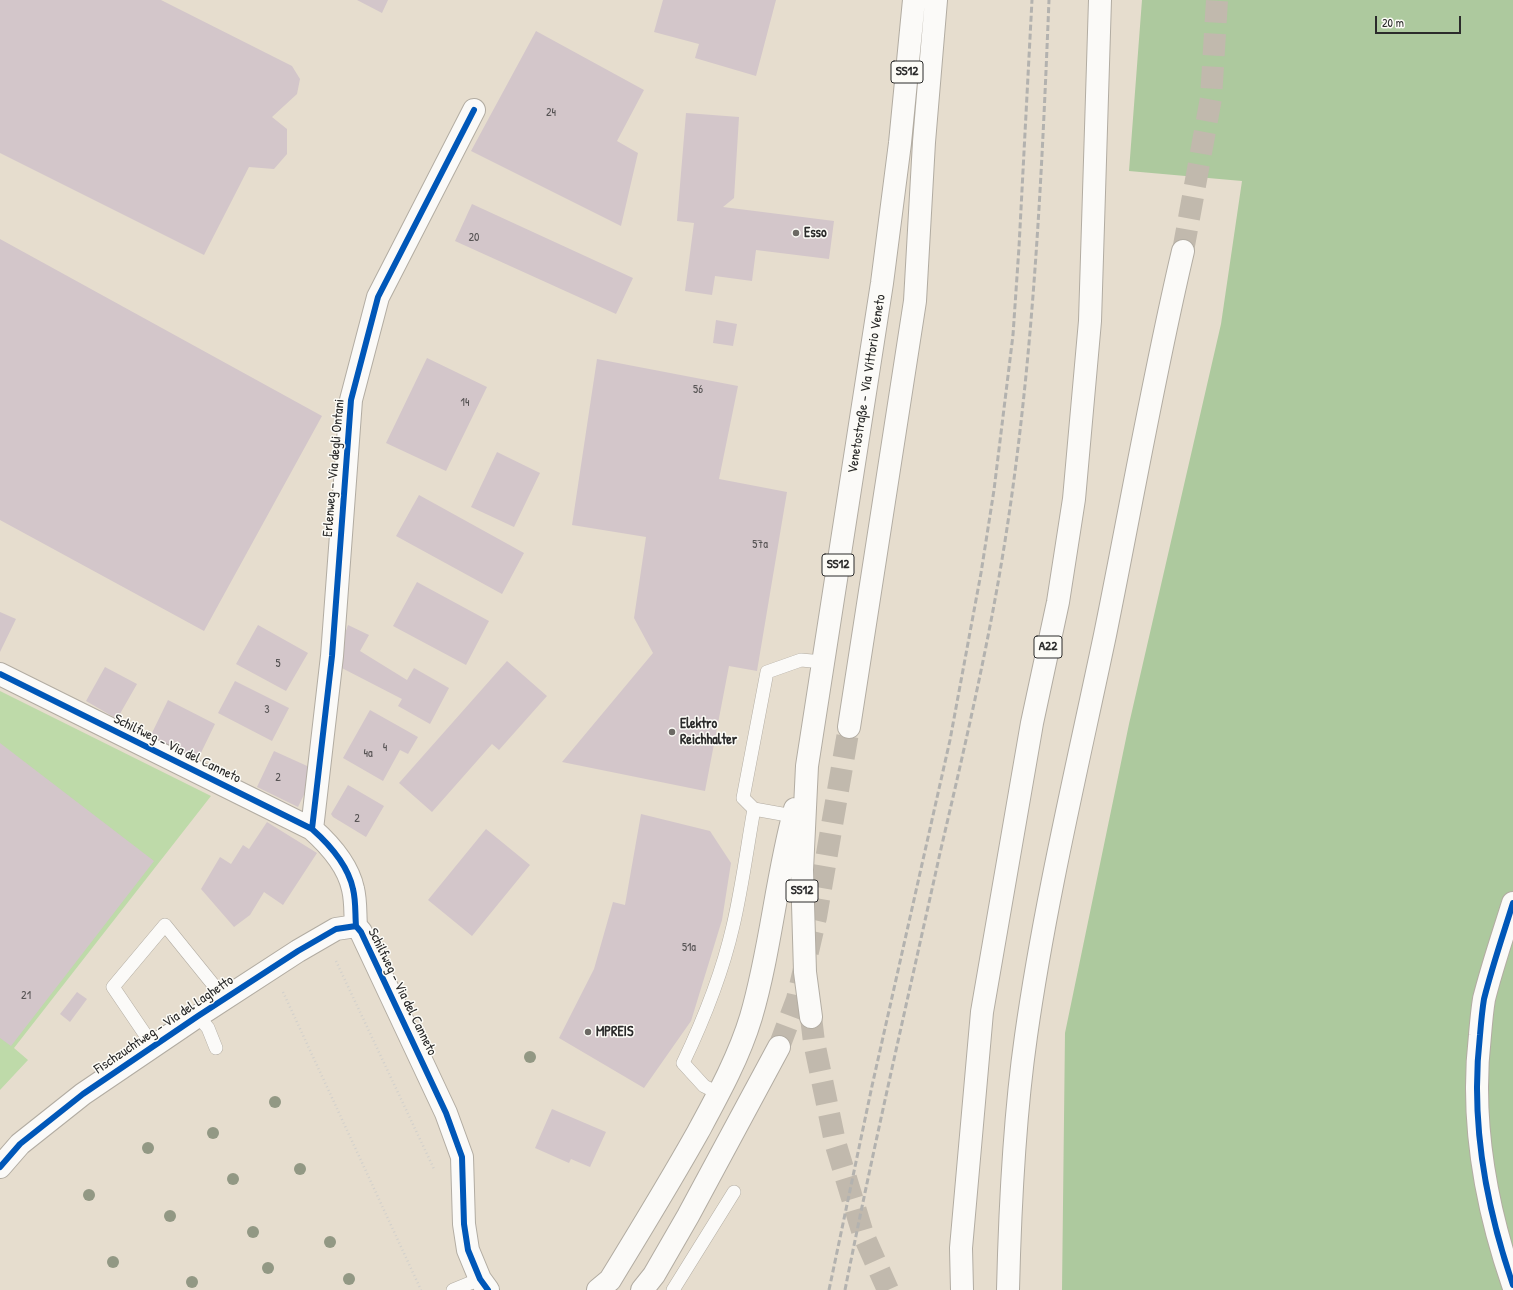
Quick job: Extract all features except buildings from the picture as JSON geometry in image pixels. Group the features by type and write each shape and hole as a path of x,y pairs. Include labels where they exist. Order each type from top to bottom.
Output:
{"main road":[{"name":"Venetostraße - Via Vittorio Veneto","path":"807,766 882,283 900,143 914,0"},
{"path":"849,727 915,301 924,142 936,0"},
{"name":"A22","path":"962,1290 961,1248 982,1012 1032,723 1058,602 1074,499 1090,321 1100,0"},
{"name":"Erlenweg - Via degli Ontani","path":"312,829 332,656 351,400 378,298 474,110"},
{"path":"1008,1290 1014,1143 1026,1036 1042,937 1140,464 1163,333 1182,251"},
{"name":"Schilfweg - Via del Canneto","path":"0,674 312,829 330,845 348,872 354,890 356,926 361,932 443,1106 462,1157 464,1224 468,1250 484,1284"},
{"path":"598,1290 610,1280 662,1197 731,1068 751,1018 763,973 778,881 793,816 807,766"},
{"name":"SS12","path":"807,766 802,870 806,972 811,1017"},
{"path":"1513,903 1484,1000 1477,1062 1477,1123 1483,1172 1500,1246 1513,1285"},
{"name":"Fischzuchtweg - Via del Laghetto","path":"0,1166 20,1144 83,1094 224,998 298,951 336,930 356,926"},
{"path":"642,1290 654,1275 688,1216 778,1047"}],"lane":[{"path":"793,816 754,809 743,798 767,672 801,660 823,662"},
{"path":"718,1093 704,1086 683,1063 701,1025 720,974 733,926 754,809"},
{"path":"153,1046 113,987 165,925 224,998"},
{"path":"198,1016 208,1028 216,1048"},
{"path":"673,1290 734,1192"},
{"path":"454,1290 484,1284"}],"path":[{"path":"336,962 434,1169"},
{"path":"281,988 421,1290"}],"green space":[{"path":"1142,0 1513,0 1513,1290 1062,1290 1065,1033 1129,724 1221,324 1242,181 1129,171"},
{"path":"0,691 211,796 14,1048 28,1060 0,1090"}],"tunnel":[{"path":"1183,251 1211,98 1217,0"},
{"path":"779,1047 797,999 816,917 849,727"},
{"path":"811,1017 814,1042 835,1142 863,1234 888,1290"}],"railway":[{"path":"829,1290 872,1086 950,740 981,573 994,490 1013,335 1032,0"},
{"path":"845,1290 891,1071 978,684 992,617 1010,511 1027,365 1033,292 1049,0"}],"cycle path":[{"path":"312,829 332,656 351,400 378,297 474,110"},
{"path":"0,674 312,829 337,856 351,880 355,903 356,926 361,932 446,1113 462,1157 464,1224 468,1250 480,1279 488,1290"},
{"path":"1513,903 1484,999 1477,1067 1477,1099 1482,1162 1495,1224 1513,1285"},
{"path":"0,1167 20,1144 83,1094 198,1016 298,951 336,929 356,926"}],"place":[{"name":"Esso","path":"796,233"},
{"name":"Elektro Reichhalter","path":"672,732"},
{"name":"MPREIS","path":"588,1032"}]}
